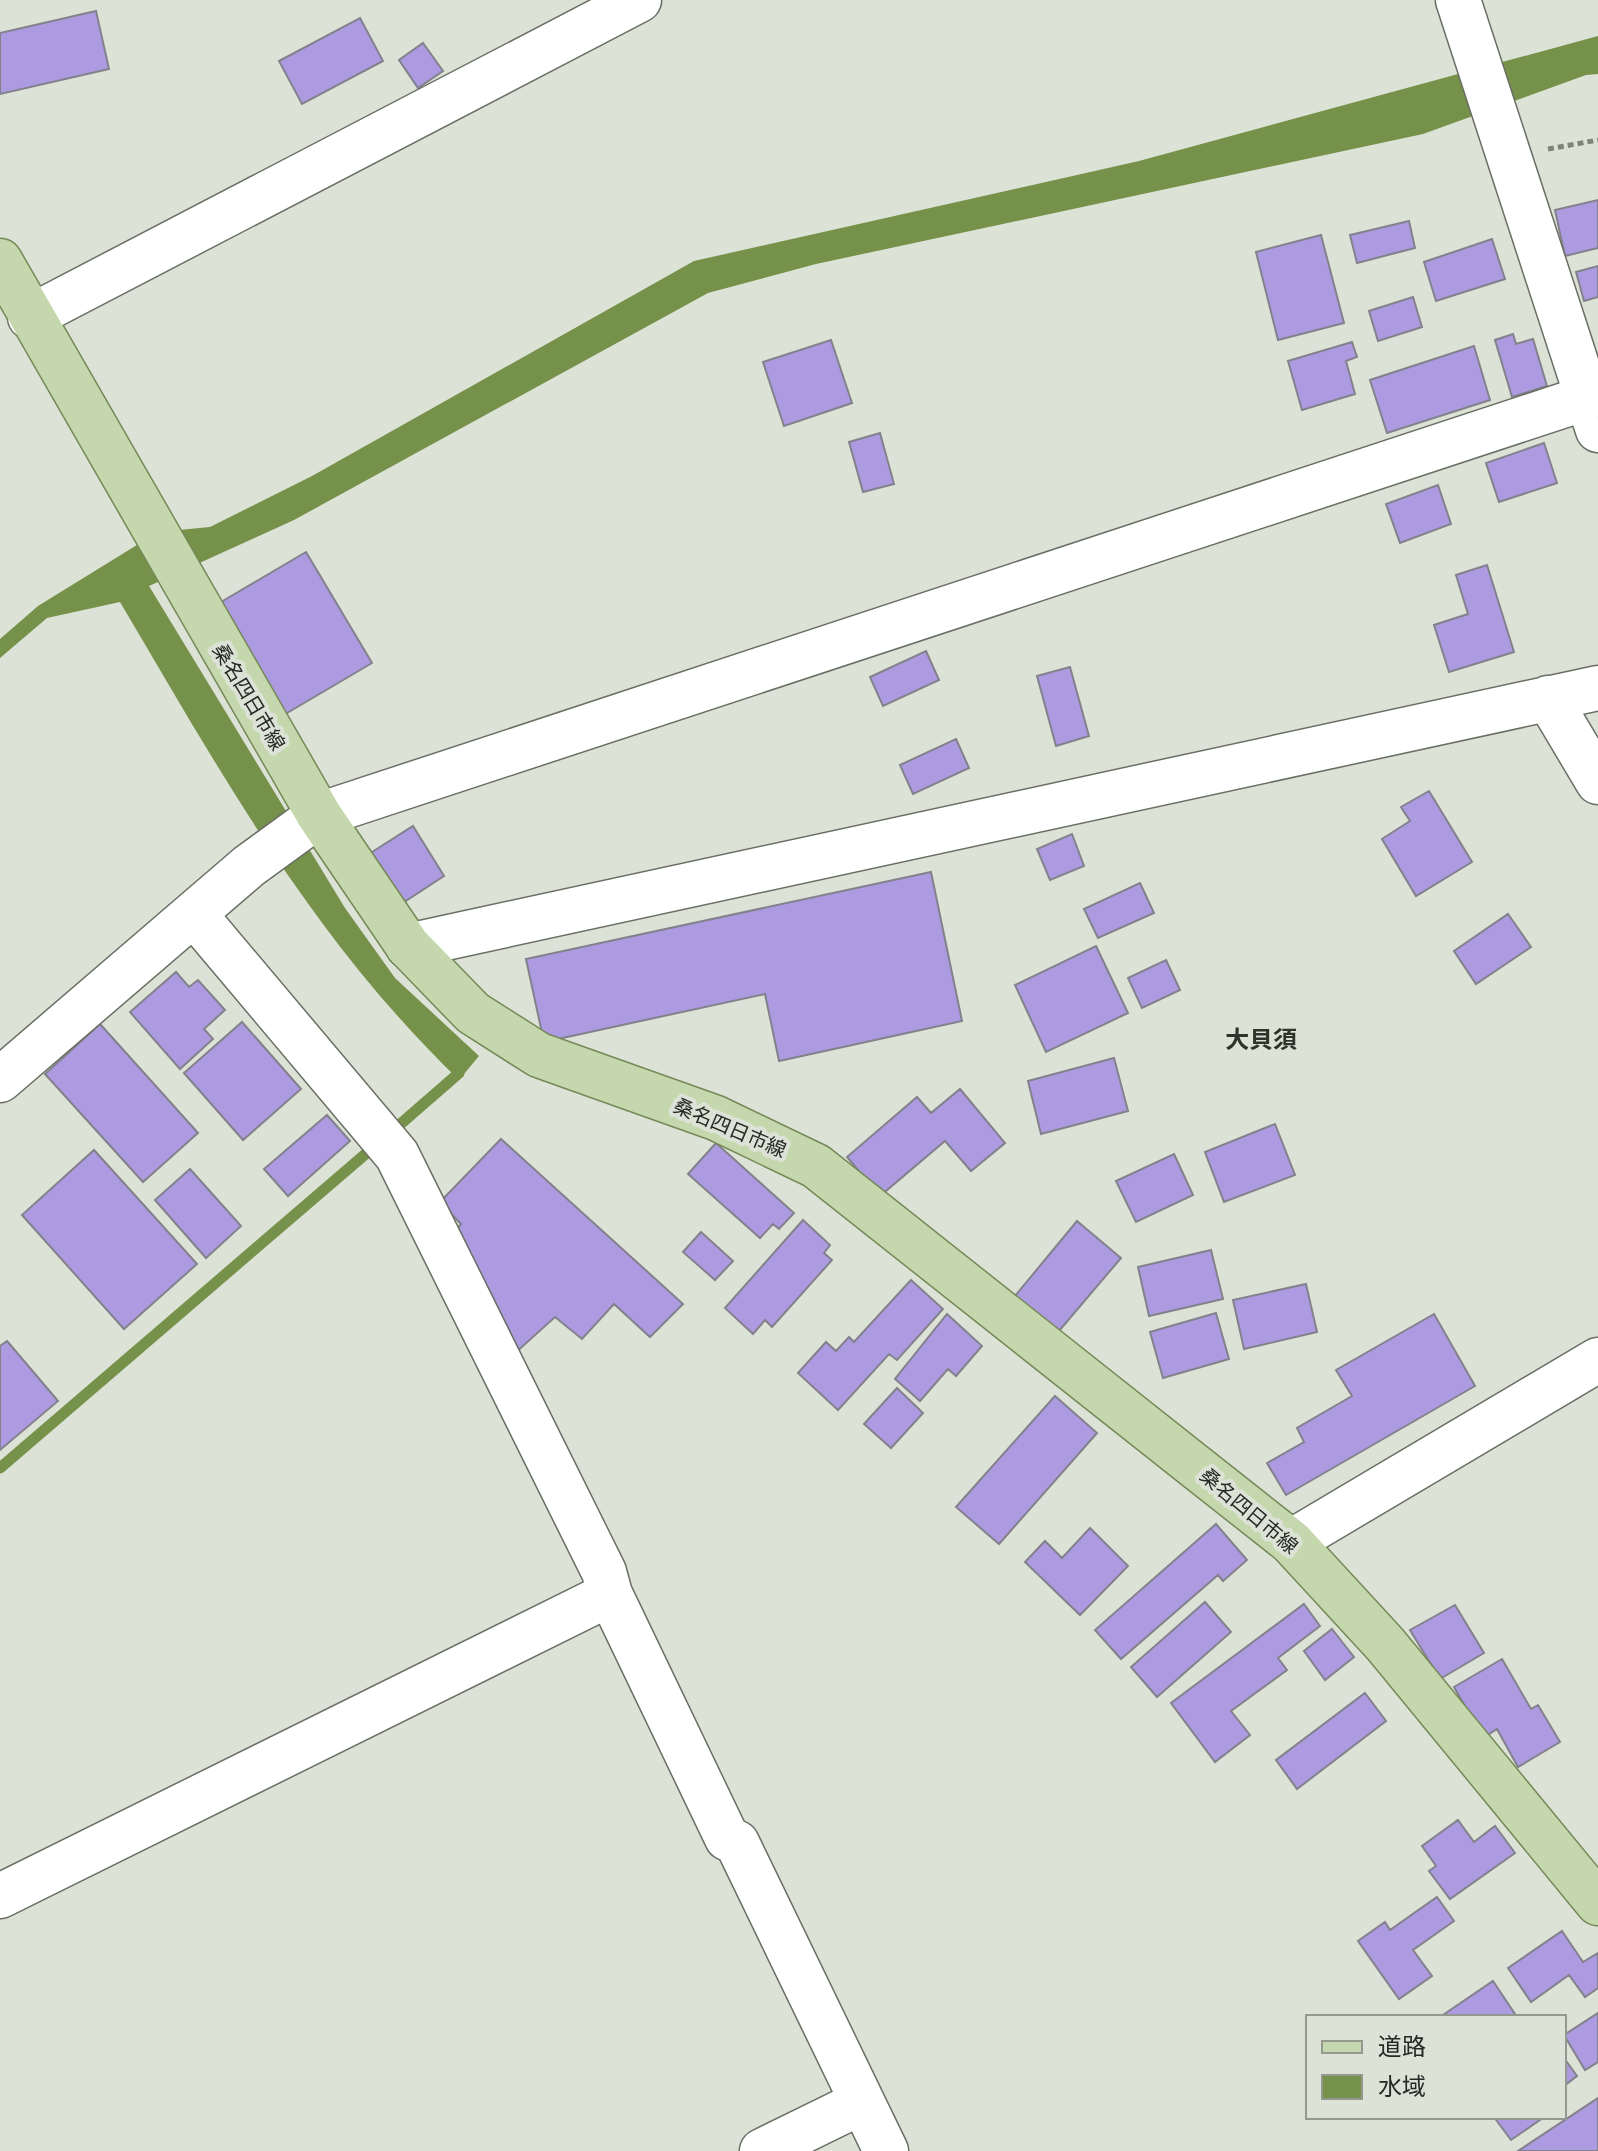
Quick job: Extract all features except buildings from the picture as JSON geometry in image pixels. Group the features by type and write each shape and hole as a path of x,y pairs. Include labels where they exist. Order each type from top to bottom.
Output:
{"main road":[{"name":"桑名四日市線","path":"0,261 182,582 319,815 408,946 473,1013 539,1055 716,1118 816,1166 1291,1542 1385,1644 1598,1903"}],"street":[{"path":"30,317 639,0"},
{"path":"0,1080 249,866 319,815 1594,407 1458,0"},
{"path":"408,946 1598,688"},
{"path":"1548,698 1598,782"},
{"path":"194,914 383,1138 604,1572 610,1594 727,1838 737,1843 856,2083 886,2151"},
{"path":"1291,1542 1598,1360"},
{"path":"0,1896 610,1594"},
{"path":"762,2151 862,2102"}],"path":[{"path":"1506,150 1598,140"}],"water":[{"path":"1598,36 1598,74 1586,75 1423,134 816,264 708,293 294,520 149,586 345,908 395,978 479,1056 459,1080 407,1026 314,912 195,730 120,602 47,618 0,658 0,639 38,606 158,532 210,527 312,476 694,261 1139,161"}],"waterway":[{"path":"389,1134 459,1073"},
{"path":"0,1468 376,1145"}],"district":[{"name":"大貝須","path":"1261,1039"}]}
